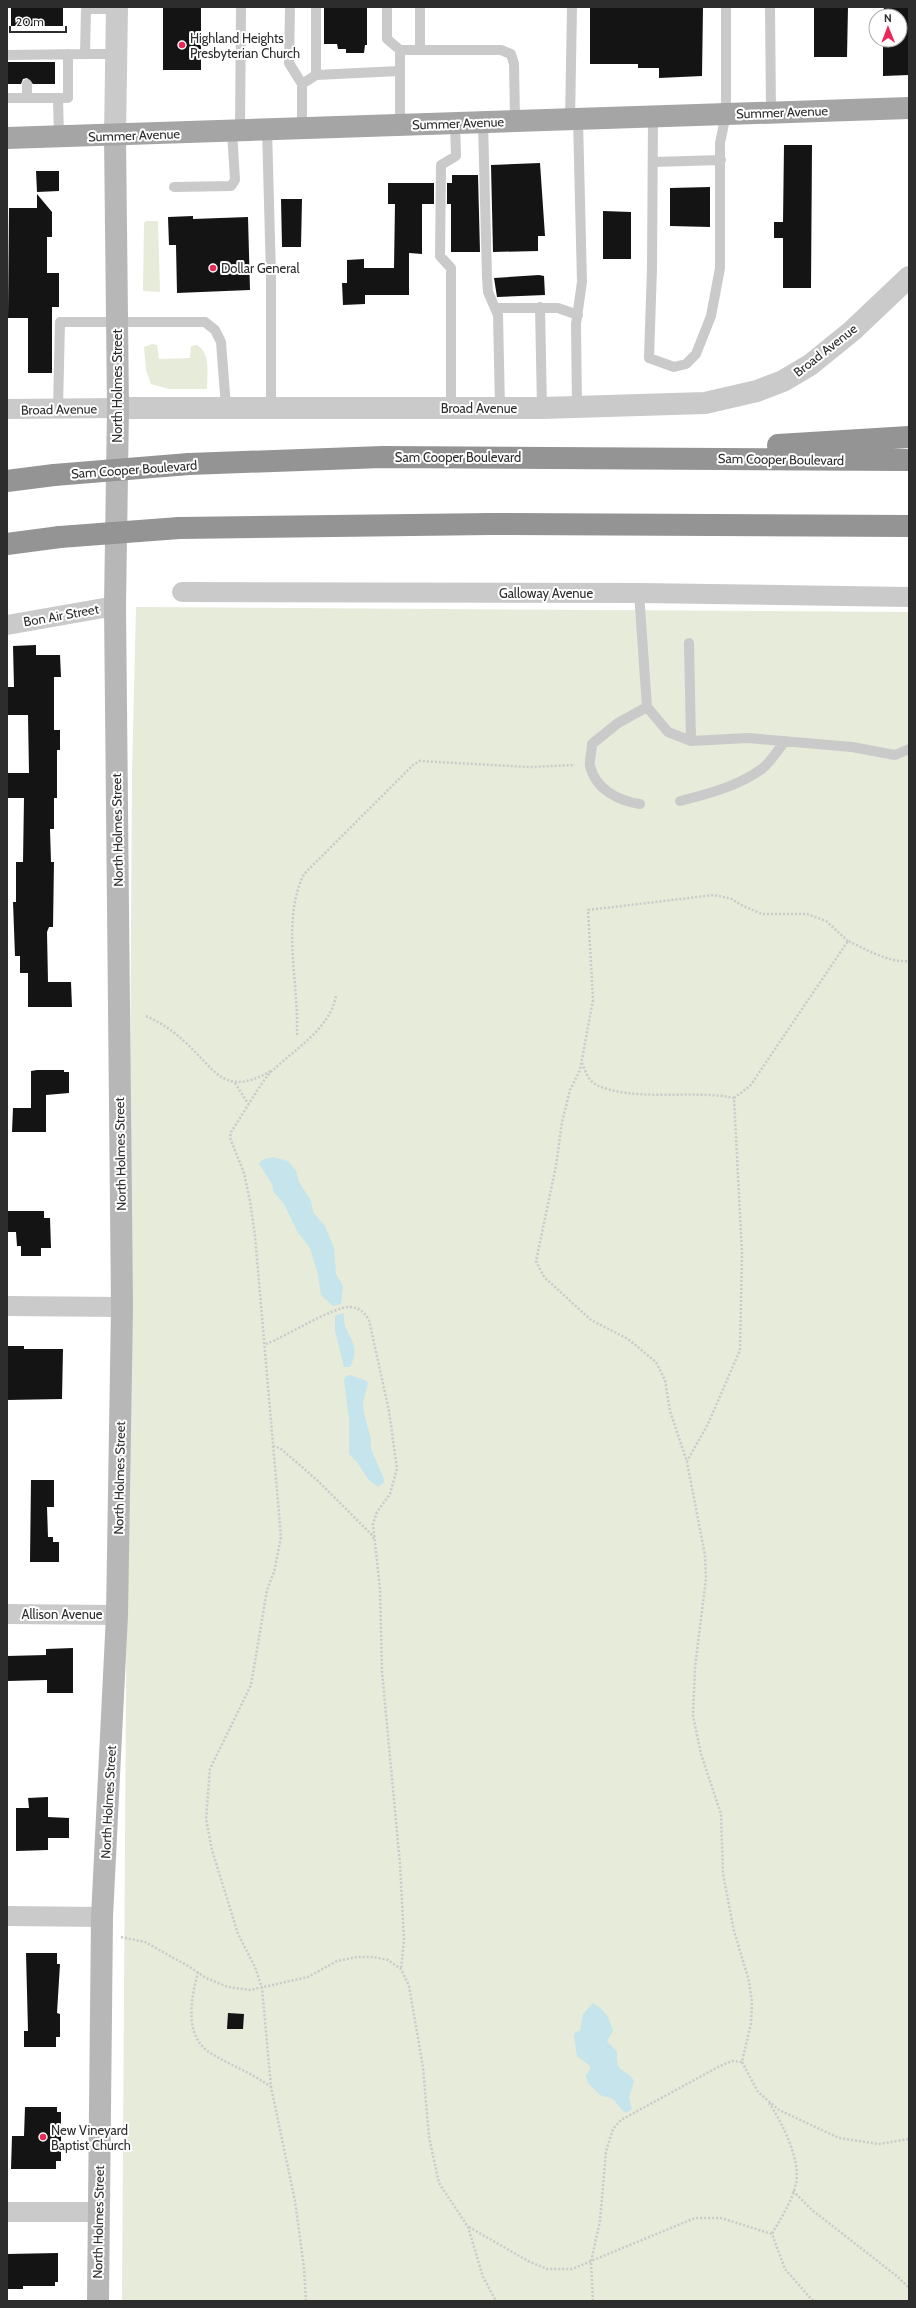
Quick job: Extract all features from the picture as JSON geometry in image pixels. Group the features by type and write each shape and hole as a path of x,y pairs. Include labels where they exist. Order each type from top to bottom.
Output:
{"highway":[{"path":"597,457 909,437"},
{"name":"Sam Cooper Boulevard","path":"7,481 54,475 189,464 382,457 597,457 909,460"},
{"path":"7,544 60,537 179,528 491,524 909,526"}],"main road":[{"name":"Summer Avenue","path":"7,138 116,136 515,120 574,120 909,108"},
{"name":"North Holmes Street","path":"98,2301 102,1927 117,1615 122,1307 115,606 118,408 116,322 116,136"}],"street":[{"name":"North Holmes Street","path":"116,136 117,8"},
{"name":"Broad Avenue","path":"7,409 270,406 542,408 705,403 757,392 783,382 810,365 852,331 909,277"},
{"name":"Galloway Avenue","path":"182,592 639,593 909,597"},
{"name":"Bon Air Street","path":"7,625 115,606"},
{"path":"7,1306 122,1307"},
{"name":"Allison Avenue","path":"7,1614 117,1615"},
{"path":"7,1916 102,1927"},
{"path":"7,2212 98,2212"}],"lane":[{"path":"174,188 231,186 235,180 241,7"},
{"path":"290,7 289,63 302,84 302,128"},
{"path":"316,7 316,75"},
{"path":"387,7 387,39 400,50 501,50 510,54 514,64 515,120"},
{"path":"420,7 420,50"},
{"path":"572,7 574,120 582,282 578,315 577,407"},
{"path":"653,116 649,358 674,367 686,364 696,354 711,316 720,268 720,160 721,138 726,114 726,7"},
{"path":"770,7 771,112"},
{"path":"85,54 86,9 117,8"},
{"path":"400,50 400,125"},
{"path":"7,55 28,58 68,54 117,54"},
{"path":"7,98 68,98 68,54"},
{"path":"302,84 316,75 399,71"},
{"path":"27,84 27,98"},
{"path":"58,98 59,137"},
{"path":"483,122 487,278 490,297 498,315 500,408"},
{"path":"451,408 451,268 440,256 441,165 456,156 456,123"},
{"path":"267,129 271,276 270,406"},
{"path":"653,162 720,160"},
{"path":"540,307 542,408"},
{"path":"496,308 558,308 578,315"},
{"path":"58,409 60,322 205,322 215,330 222,342 226,407"},
{"path":"639,593 647,707 668,732 691,741 748,738 852,747 895,755 909,749"},
{"path":"689,643 691,741"},
{"path":"640,804 622,801 611,796 595,778 590,764 592,744 618,723 647,707"},
{"path":"680,802 721,790 764,767 785,741"}],"path":[{"path":"297,1035 298,1013 292,919 296,890 304,874 413,765 419,761 530,767 590,764"},
{"path":"909,961 901,962 889,959 848,940 826,920 807,914 762,914 741,905 732,899 714,895 588,910 593,1000 582,1063 570,1090 562,1122 556,1166 536,1261 544,1277 591,1320 628,1339 656,1362 665,1380 670,1411 687,1462 705,1555 706,1578 695,1667 693,1716 701,1754 721,1814 722,1874 734,1931 749,1980 752,2003 751,2023 742,2062 758,2092 779,2110 839,2138 879,2144 909,2139"},
{"path":"582,1063 586,1074 594,1083 614,1090 661,1094 720,1095 734,1098 750,1086 848,940"},
{"path":"306,2301 304,2268 295,2201 272,2087 262,1988 255,1967 238,1934 212,1850 206,1819 210,1769 251,1685 267,1590 280,1550 281,1537 266,1344 250,1201 244,1173 230,1138 272,1071 327,1019 334,1008 336,995"},
{"path":"146,1016 157,1021 185,1042 213,1072 235,1083 249,1106"},
{"path":"235,1083 257,1079 272,1071"},
{"path":"687,1462 708,1424 740,1350 742,1316 742,1253 734,1098"},
{"path":"266,1344 282,1338 332,1312 348,1307 358,1308 365,1313 369,1320 390,1411 397,1469 390,1494 376,1512 373,1524 376,1545 382,1672 400,1864 404,1940 401,1969"},
{"path":"273,1446 280,1448 317,1480 372,1535 376,1545"},
{"path":"102,1927 125,1937 146,1942 206,1978 228,1988 250,1990 308,1977 337,1962 357,1956 373,1956 388,1960 401,1969 409,1986 423,2067 429,2137 439,2184 468,2227 483,2277 496,2301"},
{"path":"198,1972 191,1998 192,2023 197,2038 210,2053 247,2070 272,2087"},
{"path":"593,2301 591,2262 600,2221 606,2151 613,2129 621,2120 711,2070 732,2061 742,2062"},
{"path":"767,2099 781,2121 792,2152 796,2182 794,2191 772,2234 785,2269 813,2301"},
{"path":"794,2191 812,2210 898,2277 909,2288"},
{"path":"468,2227 528,2261 547,2269 572,2269 695,2218 721,2218 772,2234"}],"green space":[{"path":"146,221 158,221 160,292 143,291 144,223"},
{"path":"152,344 157,345 159,359 190,358 191,346 197,345 204,353 206,358 208,371 207,389 169,389 151,384 146,370 144,347"},
{"path":"136,607 909,612 909,2301 122,2301 132,775"}],"water":[{"path":"273,1157 288,1161 296,1171 299,1182 311,1201 313,1212 325,1226 334,1248 336,1274 343,1286 341,1304 333,1306 321,1295 318,1274 310,1248 297,1231 284,1204 273,1191 272,1184 259,1164 262,1160"},
{"path":"344,1313 344,1321 355,1351 350,1367 344,1367 335,1330 335,1316"},
{"path":"350,1375 365,1380 368,1383 363,1402 364,1414 371,1439 371,1449 384,1479 384,1482 378,1487 368,1479 357,1462 349,1454 349,1418 344,1381 345,1377"},
{"path":"593,2003 603,2011 610,2022 613,2031 607,2041 617,2052 618,2065 634,2081 629,2098 632,2109 625,2113 613,2099 600,2095 588,2083 586,2076 590,2066 577,2056 574,2035 576,2032 580,2031 583,2014"}],"building":[{"path":"11,7 63,7 63,26 11,26"},
{"name":"Highland Heights Presbyterian Church","path":"163,7 201,7 201,70 163,70"},
{"path":"324,7 367,7 367,45 365,45 364,53 346,53 346,49 338,49 337,44 324,44"},
{"path":"590,7 703,7 702,76 659,78 659,68 638,68 638,64 590,64"},
{"path":"814,7 848,7 847,57 814,57"},
{"path":"909,7 909,75 883,76 883,48 908,48 908,8 884,8"},
{"path":"7,62 55,62 55,84 33,84 27,78 23,79 21,84 7,84"},
{"path":"784,145 812,145 811,288 783,288 783,238 774,238 774,222 783,222"},
{"path":"540,163 545,236 538,236 538,251 493,252 491,165"},
{"path":"36,171 59,171 59,191 37,192"},
{"path":"452,175 478,175 480,252 451,252 451,204 447,204 447,183 452,183"},
{"path":"388,183 434,183 434,204 422,204 422,254 409,253 409,295 365,295 365,304 343,305 342,283 347,283 347,260 364,259 364,268 394,268 395,204 388,204"},
{"path":"710,187 710,227 670,226 670,188"},
{"path":"37,194 52,212 52,237 47,237 47,273 59,273 59,307 52,307 52,373 28,373 28,318 8,318 9,208 37,208"},
{"path":"281,199 302,199 301,247 282,247"},
{"path":"603,211 631,212 631,259 603,259"},
{"name":"Dollar General","path":"193,216 193,219 248,217 250,290 177,293 176,245 169,245 168,217"},
{"path":"544,276 545,295 497,297 494,278"},
{"path":"36,645 36,655 60,655 61,677 54,677 54,730 60,730 60,750 57,750 57,798 54,798 54,829 50,829 51,862 54,862 53,927 49,927 47,932 48,982 71,982 72,1007 28,1007 28,973 20,973 20,956 15,956 13,902 16,902 16,862 23,862 24,798 8,798 8,773 29,773 28,715 7,715 7,687 14,687 13,646"},
{"path":"64,1070 64,1072 69,1072 69,1093 46,1095 46,1132 12,1132 13,1108 31,1108 31,1071"},
{"path":"8,1211 44,1211 44,1218 50,1218 51,1248 41,1248 41,1256 21,1256 21,1246 17,1246 16,1232 8,1232"},
{"path":"7,1346 24,1346 24,1349 63,1349 62,1399 7,1400"},
{"path":"31,1480 54,1480 54,1507 47,1507 48,1537 53,1537 53,1542 59,1542 59,1562 30,1562"},
{"path":"73,1648 73,1693 47,1693 47,1680 7,1681 7,1656 46,1655 46,1649"},
{"path":"48,1797 48,1817 69,1818 69,1838 48,1838 48,1850 16,1851 16,1808 29,1808 28,1798"},
{"path":"26,1953 57,1953 57,1964 60,1964 57,2013 60,2014 60,2037 56,2037 56,2047 24,2047 24,2031 28,2031"},
{"path":"228,2013 244,2014 243,2029 227,2029"},
{"name":"New Vineyard Baptist Church","path":"25,2107 57,2107 57,2112 61,2112 61,2161 56,2161 56,2169 11,2169 12,2136 24,2136"},
{"path":"58,2253 58,2282 55,2282 55,2286 23,2286 23,2289 7,2289 7,2254"}],"place":[{"name":"Highland Heights Presbyterian Church","path":"182,45"},
{"name":"Dollar General","path":"213,268"},
{"name":"New Vineyard Baptist Church","path":"43,2137"}]}
